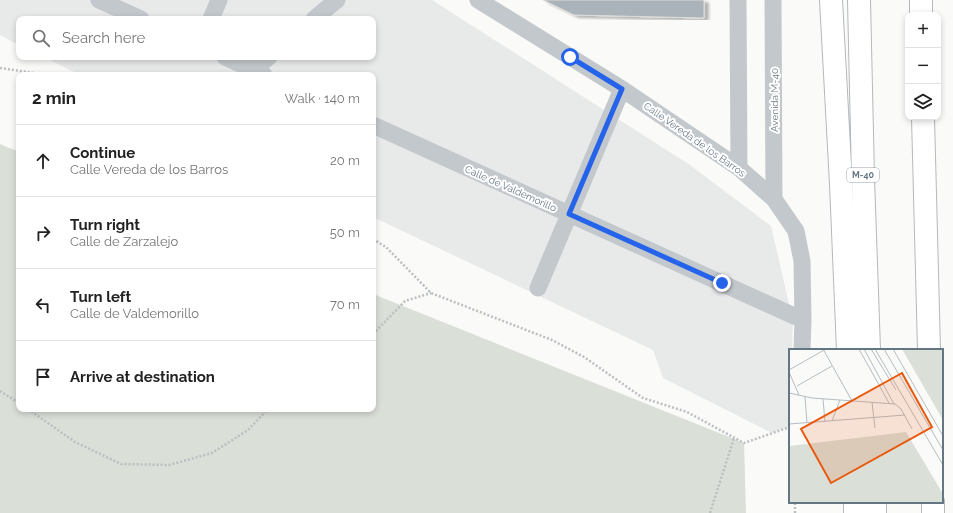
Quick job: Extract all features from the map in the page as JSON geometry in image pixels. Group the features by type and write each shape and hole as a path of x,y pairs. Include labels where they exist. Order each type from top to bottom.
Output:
{"highway":[{"path":"831,0 848,349"},
{"name":"M-40","path":"859,0 869,349"},
{"path":"921,0 921,12"},
{"path":"923,120 929,349"}],"street":[{"path":"99,0 134,16"},
{"path":"212,16 219,0"},
{"path":"318,16 337,0"},
{"name":"Calle Vereda de los Barros","path":"478,0 622,89 739,168 774,199 796,231 802,260 802,349"},
{"path":"738,0 739,168"},
{"name":"Avenida M-40","path":"773,0 774,199"},
{"path":"231,60 257,72"},
{"path":"260,72 267,60"},
{"path":"538,288 622,89"},
{"name":"Calle de Valdemorillo","path":"376,125 803,320"}],"path":[{"path":"0,68 27,72"},
{"path":"376,241 386,247 431,293 552,340 584,357 643,398 687,412 744,443 789,427"},
{"path":"376,331 405,301 431,293"},
{"path":"0,391 16,401"},
{"path":"32,412 75,442 121,464 170,465 212,453 248,430 265,412"},
{"path":"710,513 734,438"}],"shaded area":[{"path":"0,0 432,0 690,165 771,226 793,321 792,349 789,349 789,426 772,433 663,378 653,350 376,218 376,72 74,72 50,60 376,60 376,16 16,16 16,43 0,35"},
{"path":"0,144 16,151 16,412 376,412 376,295 744,443 746,513 0,513"}],"building":[{"path":"543,0 704,0 704,18 574,15"}],"route":[{"path":"570,57 622,89 569,214 722,283"}]}
